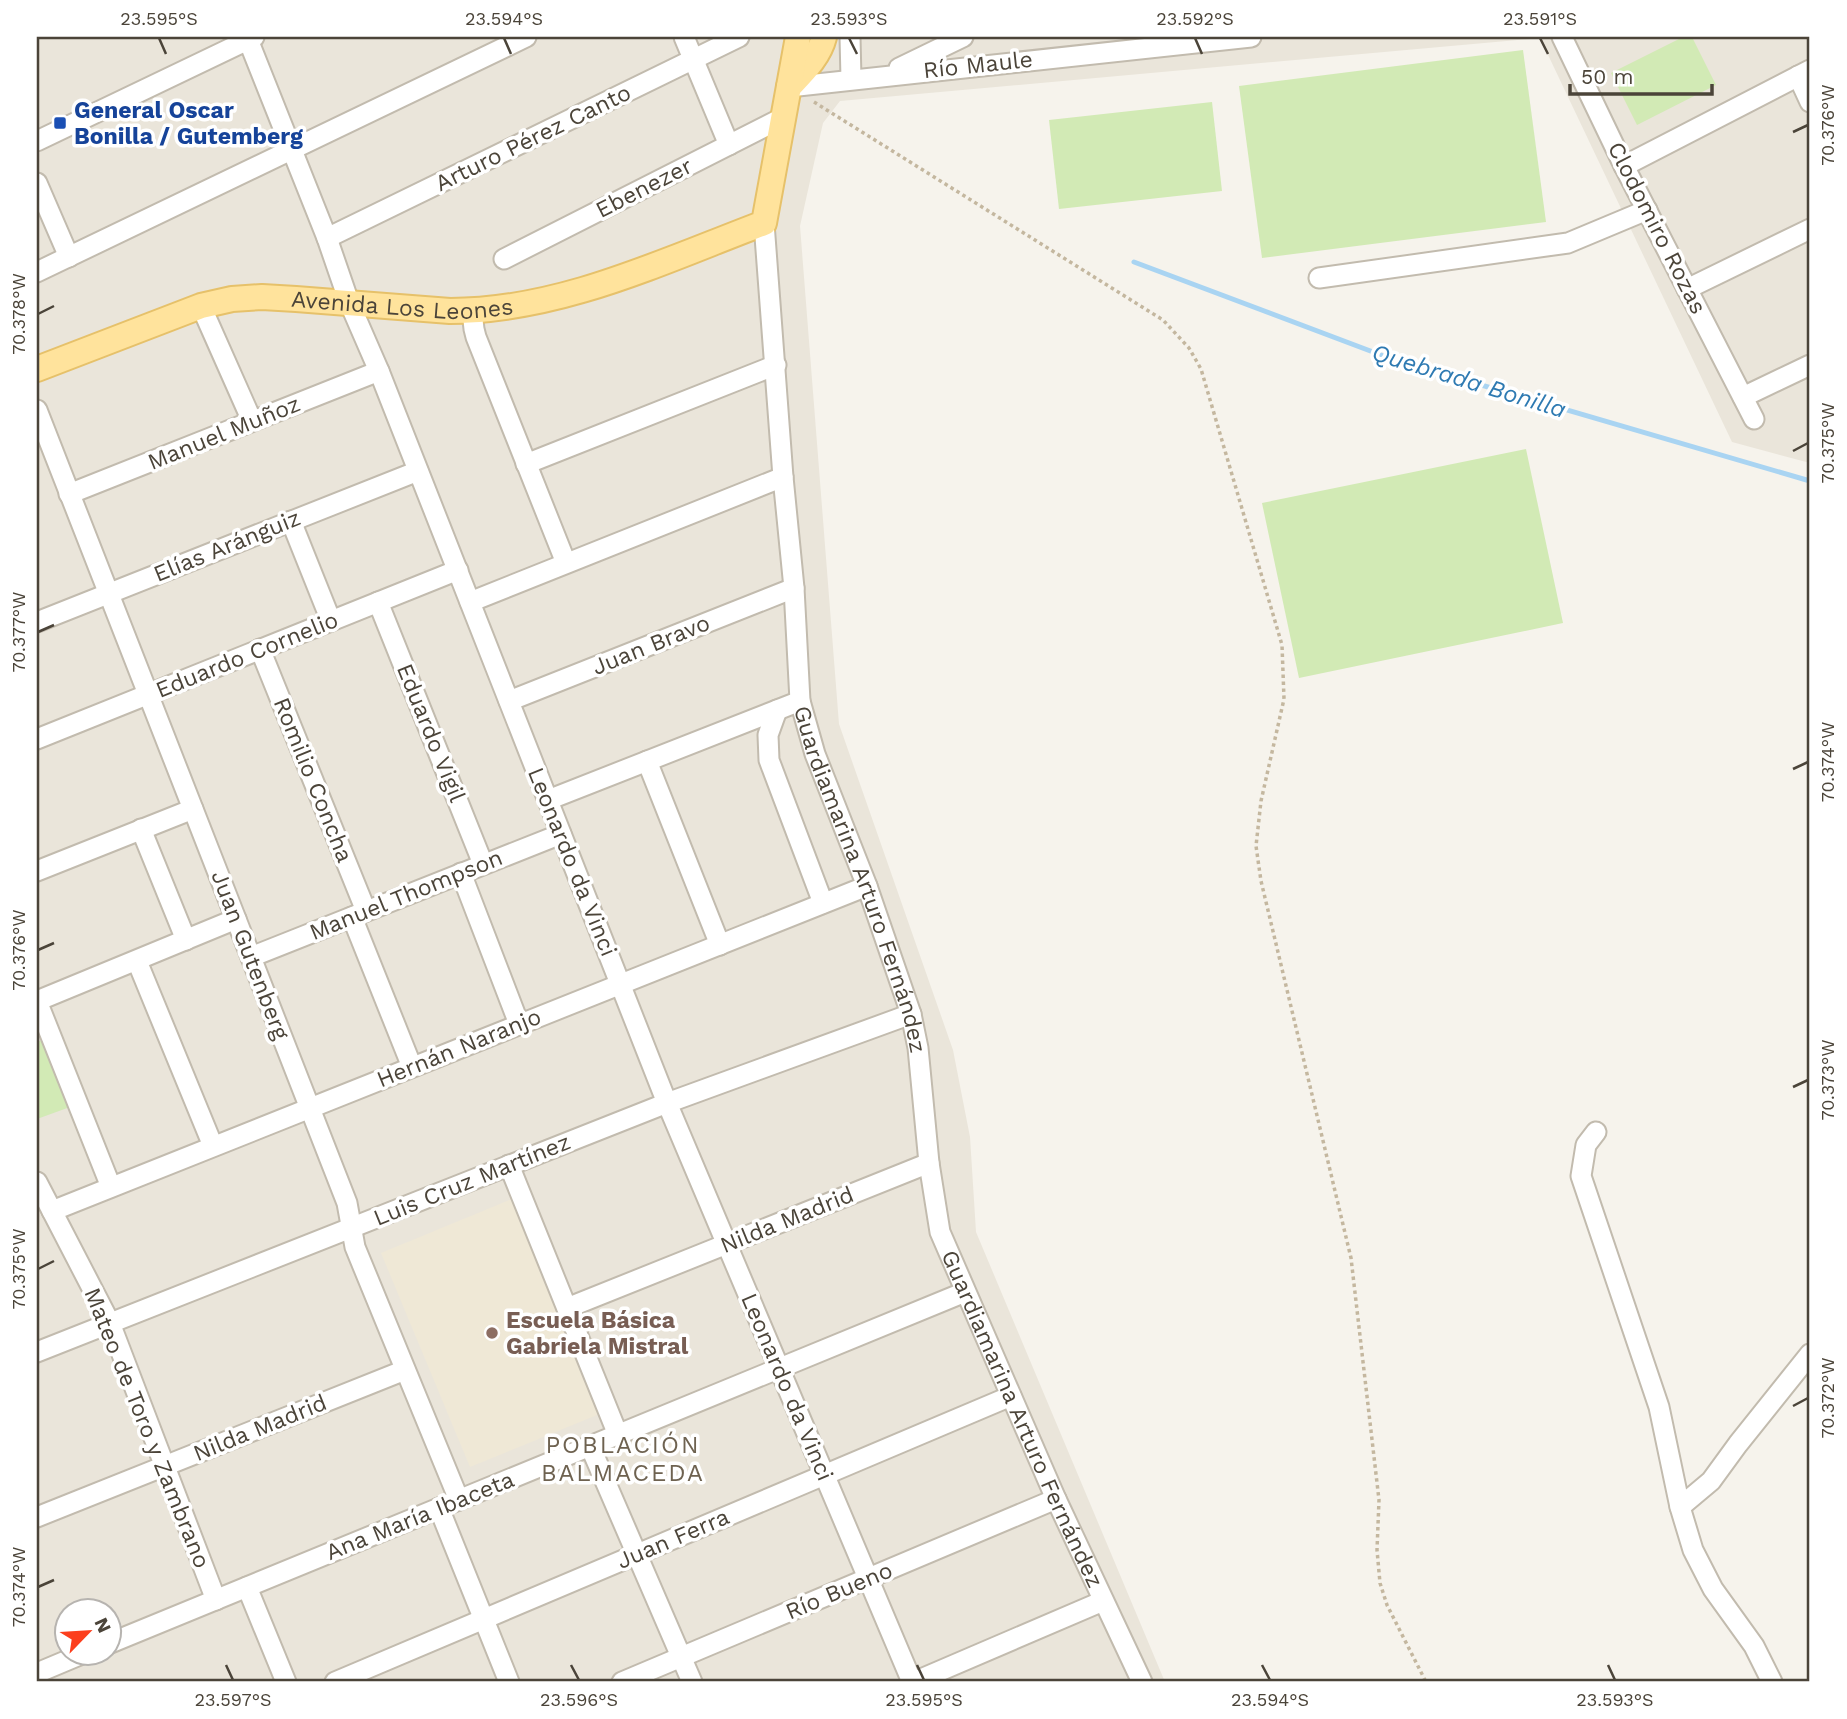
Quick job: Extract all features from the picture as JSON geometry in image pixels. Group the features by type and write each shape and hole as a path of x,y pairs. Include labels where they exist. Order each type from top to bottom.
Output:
{"main road":[{"name":"Guardiamarina Arturo Fernández","path":"764,223 798,37"},
{"path":"789,86 809,66 824,37"},
{"name":"Avenida Los Leones","path":"37,369 201,306 232,299 262,297 450,311 513,307 566,295 635,272 764,223"}],"street":[{"path":"37,272 526,37"},
{"path":"684,37 729,145"},
{"name":"Arturo Pérez Canto","path":"327,238 739,37"},
{"path":"850,37 851,79"},
{"path":"886,75 963,37"},
{"name":"Río Maule","path":"789,86 1251,37"},
{"name":"Clodomiro Rozas","path":"1562,37 1624,166 1754,419"},
{"path":"37,141 250,38"},
{"name":"Leonardo da Vinci","path":"250,38 349,302 379,371 667,1103 913,1682"},
{"path":"1624,166 1804,73 1810,102"},
{"name":"Ebenezer","path":"504,259 784,117"},
{"path":"37,183 69,257"},
{"path":"1319,278 1568,243 1647,210"},
{"name":"Guardiamarina Arturo Fernández","path":"764,223 794,588 800,701 815,754 867,886 911,1014 918,1048 929,1163 940,1231 1056,1499 1142,1682"},
{"path":"1687,289 1810,229"},
{"path":"201,306 252,421"},
{"path":"472,311 476,337 566,563"},
{"path":"526,464 776,365"},
{"path":"1743,397 1810,365"},
{"name":"Manuel Muñoz","path":"69,494 379,371"},
{"name":"Juan Gutenberg","path":"37,410 45,454 69,494 347,1203 355,1247 459,1500"},
{"name":"Elías Aránguiz","path":"37,622 418,471"},
{"path":"470,602 783,477"},
{"path":"291,521 331,621"},
{"name":"Eduardo Cornelio","path":"37,739 458,570"},
{"name":"Juan Bravo","path":"509,701 794,588"},
{"name":"Eduardo Vigil","path":"378,602 483,864"},
{"name":"Romilio Concha","path":"260,649 359,914 412,1067"},
{"path":"548,800 800,701"},
{"name":"Guardiamarina Arturo Fernández","path":"777,710 768,735 769,760 823,903"},
{"path":"647,761 720,944"},
{"path":"37,871 193,809"},
{"path":"141,829 186,940"},
{"name":"Manuel Thompson","path":"251,957 561,834"},
{"path":"461,873 519,1024"},
{"name":"Hernán Naranjo","path":"42,1197 111,1187 867,886"},
{"path":"111,1187 37,1001 236,919"},
{"path":"137,961 213,1146"},
{"name":"Luis Cruz Martínez","path":"37,1352 667,1103 911,1014"},
{"path":"1596,1132 1586,1145 1581,1176 1659,1407 1680,1507 1693,1550 1713,1589 1755,1646 1773,1682"},
{"name":"Nilda Madrid","path":"567,1308 929,1163"},
{"path":"509,1165 618,1435"},
{"name":"Mateo de Toro y Zambrano","path":"42,1197 110,1323 216,1600"},
{"name":"Ana María Ibaceta","path":"122,1638 965,1292"},
{"path":"1680,1507 1711,1481 1810,1354"},
{"name":"Nilda Madrid","path":"37,1517 405,1370"},
{"name":"Juan Ferra","path":"335,1682 1011,1396"},
{"path":"590,1446 692,1682"},
{"name":"Río Bueno","path":"622,1682 1056,1499"},
{"path":"439,1508 509,1682"},
{"path":"247,1587 286,1682"},
{"path":"913,1682 1103,1601"},
{"path":"37,1673 54,1666"}],"path":[{"path":"789,86 1163,320 1189,348 1201,369 1282,645 1284,699 1261,801 1256,846 1261,881 1351,1258 1379,1500 1377,1550 1380,1583 1387,1605 1426,1682"}],"shaded area":[{"path":"37,37 1810,37 1810,463 1732,442 1540,38 840,101 823,123 800,226 839,724 953,1050 970,1137 976,1232 1165,1682 37,1682"},
{"name":"Escuela Básica Gabriela Mistral","path":"514,1198 602,1413 470,1467 381,1253"}],"green space":[{"path":"1683,37 1692,37 1716,85 1637,125 1611,73"},
{"path":"1523,50 1546,222 1262,258 1239,86"},
{"path":"1212,102 1222,191 1059,209 1049,120"},
{"path":"1526,449 1563,623 1299,678 1262,503"},
{"path":"42,1040 70,1107 37,1119 37,1042"}],"waterway":[{"name":"Quebrada Bonilla","path":"1134,262 1389,358 1810,481"}],"place":[{"name":"General Oscar Bonilla / Gutemberg","path":"60,123"},
{"name":"Escuela Básica Gabriela Mistral","path":"492,1333"}],"district":[{"name":"POBLACIÓN BALMACEDA","path":"623,1459"}]}
